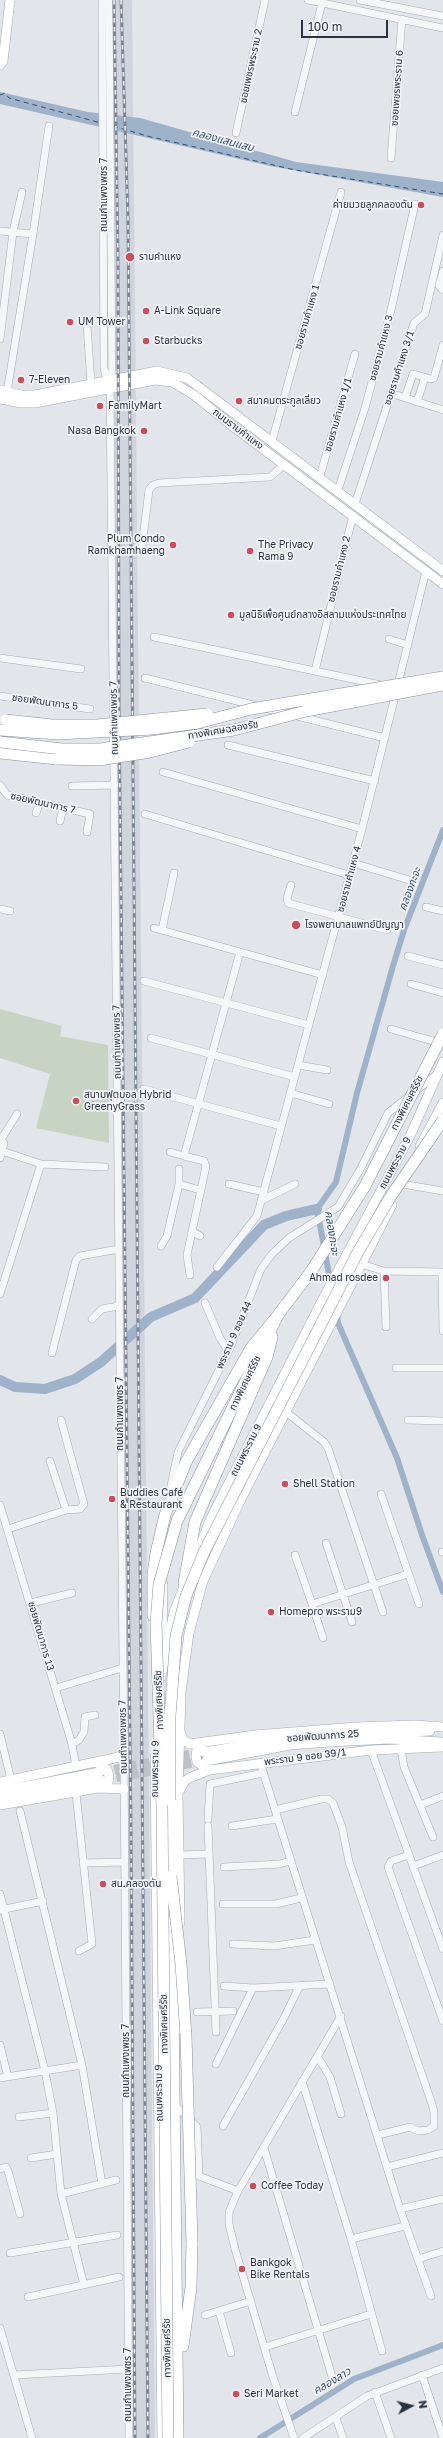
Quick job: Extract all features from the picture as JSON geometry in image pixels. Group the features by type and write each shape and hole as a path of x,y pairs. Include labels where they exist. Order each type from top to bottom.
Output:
{"highway":[{"name":"ทางพิเศษฉลองรัช","path":"0,730 58,734 144,729 198,723 251,709 443,677"},
{"name":"ทางพิเศษฉลองรัช","path":"0,742 62,749 100,749 234,730 306,711 443,685"},
{"path":"3,720 52,725 97,726 251,709"},
{"path":"0,753 57,759 99,760 150,752 234,730"},
{"name":"ทางพิเศษศรีรัช","path":"168,2438 162,1808 156,1623 159,1584 177,1521 278,1315 312,1270 365,1186 443,1034"},
{"name":"ทางพิเศษศรีรัช","path":"178,2438 171,1876 172,1670 176,1636 186,1596 204,1552 359,1250 391,1196 443,1120"},
{"path":"160,1683 152,1592 156,1554 165,1514 186,1462 251,1348 278,1315"},
{"path":"184,1583 195,1522 268,1357 278,1315"},
{"path":"171,1876 181,1964 186,2036 192,2243 191,2287 182,2351"}],"main road":[{"path":"0,44 5,0"},
{"path":"0,65 3,61 10,0"},
{"name":"ถนนรามคำแหง","path":"4,391 21,395 35,394 157,371 177,374 197,384 443,571"},
{"name":"ถนนรามคำแหง","path":"0,399 21,404 34,403 155,380 172,382 194,395 443,584"},
{"path":"225,420 232,412"},
{"path":"426,571 431,562"},
{"name":"ถนนพระราม 9","path":"162,2438 155,1799 156,1730 163,1663 174,1612 184,1583 211,1518 338,1269 441,1074 443,1062"},
{"name":"ถนนพระราม 9","path":"183,2438 178,1794 181,1692 189,1633 203,1581 241,1499 443,1104"},
{"path":"275,1393 291,1402"},
{"path":"180,1730 183,1740 187,1743 255,1735 356,1727 415,1725 443,1727"},
{"name":"ซอยพัฒนาการ 25","path":"443,1731 292,1738 205,1756 323,1742 389,1739 443,1742"},
{"path":"205,1742 197,1749 196,1756 197,1762 209,1770"},
{"name":"พระราม 9 ซอย 39/1","path":"178,1794 184,1782 189,1778 209,1770 260,1762 371,1750 443,1747"},
{"path":"0,1805 76,1793 124,1756"},
{"path":"0,1782 76,1767 99,1776 124,1789"},
{"path":"0,1791 99,1776"},
{"path":"0,1798 99,1776"}],"street":[{"name":"ถนนกำแพงเพชร 7","path":"102,0 107,146 115,785 124,1756 128,2438"},
{"name":"ถนนกำแพงเพชร 7","path":"106,86 109,0"},
{"name":"ซอยเพชรพระราม 2","path":"236,133 265,0"},
{"path":"308,0 443,28"},
{"path":"360,0 380,2 443,16"},
{"path":"295,112 322,3"},
{"name":"ซอยเพชรพระราม 6","path":"391,158 402,19"},
{"path":"4,391 33,234 49,126"},
{"path":"0,338 12,232 22,192"},
{"name":"ซอยรามคำแหง 1","path":"272,441 341,192"},
{"name":"ซอยรามคำแหง 3","path":"338,490 365,408 389,318 415,204"},
{"path":"0,231 33,234"},
{"name":"ซอยรามคำแหง 3/1","path":"355,504 414,323 425,314 443,235"},
{"path":"443,271 439,286 443,290"},
{"path":"88,325 91,383"},
{"path":"405,398 413,374 431,379 434,378 443,345"},
{"name":"ซอยรามคำแหง 1/1","path":"320,476 355,354"},
{"path":"417,402 425,377"},
{"path":"390,393 443,410"},
{"path":"142,546 149,490 153,485 159,483 270,477 285,464"},
{"name":"ซอยรามคำแหง 2","path":"315,671 353,515"},
{"name":"ซอยรามคำแหง 4","path":"217,1267 253,1225 262,1200 375,781 426,571"},
{"path":"154,637 397,689"},
{"path":"389,639 408,644"},
{"path":"0,658 81,669"},
{"path":"144,678 385,738"},
{"name":"ซอยพัฒนาการ 5","path":"0,696 90,709"},
{"path":"228,744 375,781"},
{"path":"163,772 362,829"},
{"name":"ซอยพัฒนาการ 7","path":"0,785 7,795 91,815 87,832"},
{"path":"72,786 115,785"},
{"path":"36,814 40,802"},
{"path":"60,820 63,808"},
{"path":"145,814 349,875"},
{"path":"353,863 409,880"},
{"path":"162,930 174,873"},
{"path":"291,885 287,898 288,903 387,930"},
{"path":"426,907 443,911"},
{"path":"0,909 10,911"},
{"path":"154,928 323,975"},
{"path":"184,1156 240,952"},
{"path":"408,956 443,965"},
{"path":"144,981 309,1025"},
{"path":"411,984 443,993"},
{"path":"391,1029 443,1044"},
{"path":"151,1038 295,1077"},
{"path":"298,1065 327,1070"},
{"name":"พระราม 9 ซอย 44","path":"163,1663 165,1514 178,1452 228,1350 261,1269 272,1254 289,1238 331,1213 342,1202 388,1113 441,1074"},
{"path":"144,1089 198,1105 281,1126"},
{"path":"290,1094 329,1104"},
{"path":"17,1114 1,1138 4,1144 1,1154 41,1164 106,1167"},
{"path":"170,1152 205,1163 187,1255 190,1275"},
{"path":"0,1294 41,1164"},
{"path":"161,1246 167,1236 179,1184 179,1169"},
{"path":"179,1184 200,1190"},
{"path":"229,1184 264,1192"},
{"path":"262,1200 295,1184"},
{"path":"402,1184 443,1191"},
{"path":"192,1231 200,1236"},
{"path":"52,1353 76,1260 80,1256 119,1249"},
{"path":"362,1264 384,1271 443,1272 443,1331"},
{"path":"384,1271 386,1327"},
{"path":"205,1303 220,1338 228,1350"},
{"path":"92,1319 102,1309 119,1306"},
{"path":"396,1368 443,1368"},
{"path":"286,1412 324,1442 328,1448 383,1612"},
{"path":"8,1529 66,1510 80,1509 84,1504 61,1420"},
{"path":"408,1420 443,1421"},
{"path":"50,1461 66,1510"},
{"path":"381,1494 419,1604"},
{"name":"ซอยพัฒนาการ 13","path":"0,1505 56,1688 72,1744 76,1767"},
{"path":"326,1543 352,1622"},
{"path":"295,1555 323,1638"},
{"path":"312,1604 408,1574"},
{"path":"31,1603 72,1593"},
{"path":"56,1688 122,1668"},
{"path":"72,1744 79,1740 84,1732 85,1717 95,1715"},
{"path":"0,1734 11,1780"},
{"path":"401,1749 404,1768 433,1837"},
{"path":"371,1750 443,1946"},
{"path":"260,1762 314,1940 341,2016 405,2226 431,2296"},
{"path":"216,2032 208,1854 210,1784 263,1773"},
{"path":"76,1793 92,1944 79,1951"},
{"path":"420,1805 443,1796"},
{"path":"275,1810 321,1799 328,1799 333,1803 342,1827 349,1862 432,2104 434,2112 434,2126 428,2130 418,2131 410,2127 401,2128 378,2135"},
{"path":"20,1811 82,2065 102,2184"},
{"path":"232,1826 277,1819"},
{"path":"179,1855 208,1854"},
{"path":"409,1855 390,1861 388,1866 440,2003 443,2021"},
{"path":"413,1866 443,1855"},
{"path":"224,1867 280,1864 290,1861"},
{"path":"83,1864 124,1862"},
{"path":"0,1894 2,1910 45,2071 53,2113 61,2194 84,2285"},
{"path":"223,1904 276,1904 302,1898"},
{"path":"2,1910 43,1901"},
{"path":"233,1944 274,1946 314,1940"},
{"path":"224,1986 253,1988 299,1987 330,1984"},
{"path":"224,2126 284,2018 299,1987"},
{"path":"216,2064 253,1988"},
{"path":"197,2012 233,2011"},
{"path":"294,2438 284,2413 229,2224 231,2204 341,2016"},
{"path":"0,2045 8,2077"},
{"path":"317,2056 330,2077 341,2114"},
{"path":"0,2078 82,2065"},
{"path":"302,2081 351,2239 382,2351"},
{"path":"180,2110 197,2127 199,2176 238,2191"},
{"path":"19,2117 53,2113"},
{"path":"264,2148 333,2380"},
{"path":"387,2167 443,2153"},
{"path":"31,2158 57,2154"},
{"path":"0,2169 6,2167 8,2171 20,2214"},
{"path":"61,2194 116,2180"},
{"path":"400,2209 443,2199"},
{"path":"351,2239 405,2226"},
{"path":"10,2253 117,2235"},
{"path":"418,2259 443,2251"},
{"path":"28,2298 119,2277"},
{"path":"205,2315 251,2301"},
{"path":"219,2311 231,2353"},
{"path":"265,2347 371,2314"},
{"path":"0,2328 32,2438"},
{"path":"304,2438 375,2392 443,2368"},
{"path":"14,2375 128,2369"},
{"path":"422,2375 443,2438"},
{"path":"375,2392 391,2438"},
{"path":"336,2418 343,2438"}],"shaded area":[{"path":"109,0 132,0 155,2438 127,2438"}],"green space":[{"name":"สนามฟุตบอล Hybrid GreenyGrass","path":"0,1009 62,1026 60,1036 108,1045 109,1143 36,1128 50,1074 0,1058"}],"water":[{"path":"0,92 88,112 140,118 296,162 443,182 443,197 270,166 0,104"}],"waterway":[{"name":"คลองกะจะ","path":"331,1285 317,1209 336,1182 357,1093 393,966 404,930 443,830"},
{"path":"0,1380 15,1387 45,1389 75,1379 101,1362 151,1317 195,1298 264,1225 286,1216 317,1209"},
{"name":"คลองกะจะ","path":"337,1313 338,1323 397,1458 422,1535 443,1592"},
{"name":"คลองลาว","path":"260,2438 354,2379 443,2345"}],"ferry route":[{"path":"0,95 5,93 9,98 101,123"},
{"path":"113,126 147,136 295,170 443,194"}],"tunnel":[{"path":"101,1772 202,1752"},
{"path":"103,1780 204,1761"}],"railway":[{"path":"114,0 118,261 119,707 131,1833 135,2438"},
{"path":"121,0 128,219 148,2438"}],"place":[{"name":"ค่ายมวยลูกคลองตัน","path":"421,205"},
{"name":"รามคำแหง","path":"130,257"},
{"name":"A-Link Square","path":"146,311"},
{"name":"UM Tower","path":"70,322"},
{"name":"Starbucks","path":"146,341"},
{"name":"7-Eleven","path":"21,380"},
{"name":"สมาคมตระกูลเลี่ยว","path":"239,401"},
{"name":"FamilyMart","path":"100,406"},
{"name":"Nasa Bangkok","path":"144,431"},
{"name":"Plum Condo Ramkhamhaeng","path":"173,545"},
{"name":"The Privacy Rama 9","path":"250,551"},
{"name":"มูลนิธิเพื่อศูนย์กลางอิสลามแห่งประเทศไทย","path":"231,615"},
{"name":"โรงพยาบาลแพทย์ปัญญา","path":"296,925"},
{"name":"สนามฟุตบอล Hybrid GreenyGrass","path":"76,1101"},
{"name":"Ahmad rosdee","path":"386,1278"},
{"name":"Shell Station","path":"285,1484"},
{"name":"Buddies Café & Restaurant","path":"112,1499"},
{"name":"Homepro พระราม9","path":"271,1612"},
{"name":"สน.คลองตัน","path":"103,1884"},
{"name":"Coffee Today","path":"253,2186"},
{"name":"Bankgok Bike Rentals","path":"242,2269"},
{"name":"Seri Market","path":"236,2394"}],"water label":[{"name":"คลองแสนแสบ","path":"223,140"}]}
